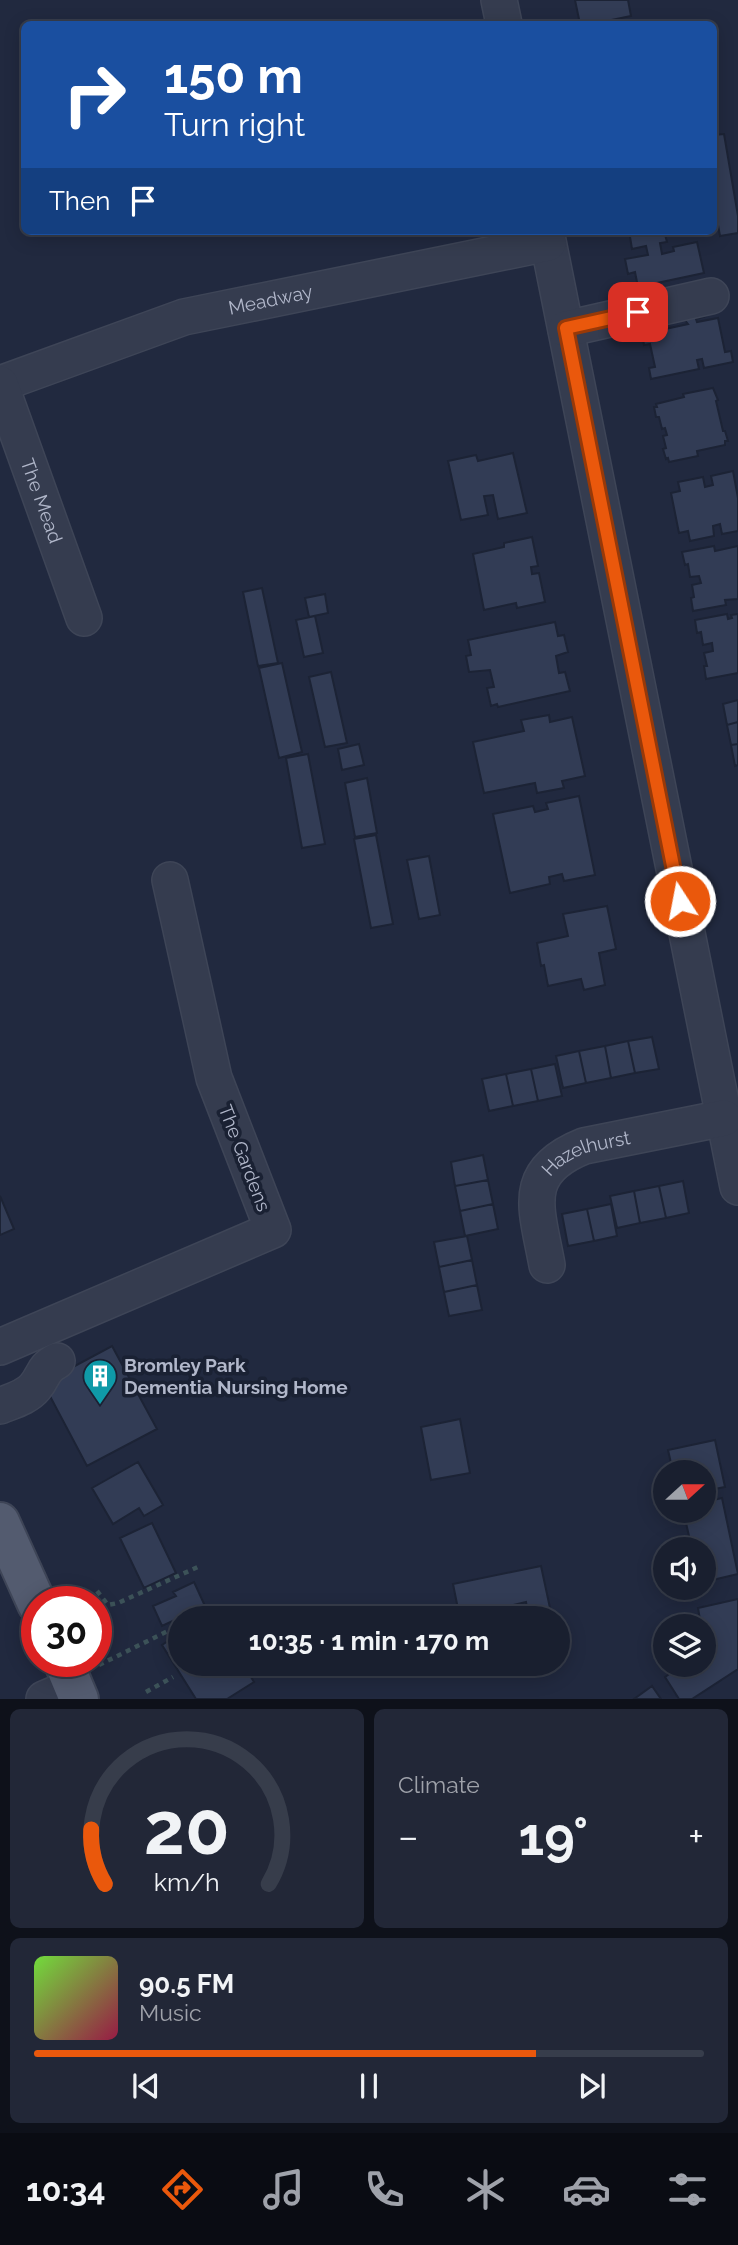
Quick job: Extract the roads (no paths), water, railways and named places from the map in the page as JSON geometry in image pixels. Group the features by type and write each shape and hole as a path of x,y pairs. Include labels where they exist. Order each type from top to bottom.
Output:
{"main road":[{"path":"0,1522 29,1586"}],"street":[{"path":"499,0 503,21"},
{"path":"547,237 738,1187"},
{"name":"Meadway","path":"0,384 184,317 547,237"},
{"path":"566,328 711,296"},
{"name":"The Mead","path":"0,384 83,618"},
{"name":"The Gardens","path":"0,1347 273,1230 214,1078 170,880"},
{"name":"Hazelhurst","path":"548,1265 536,1204 539,1185 548,1168 564,1154 584,1146 724,1118"},
{"path":"0,1406 36,1387 46,1367 57,1361"}],"place":[{"name":"Bromley Park Dementia Nursing Home","path":"100,1406"}]}
